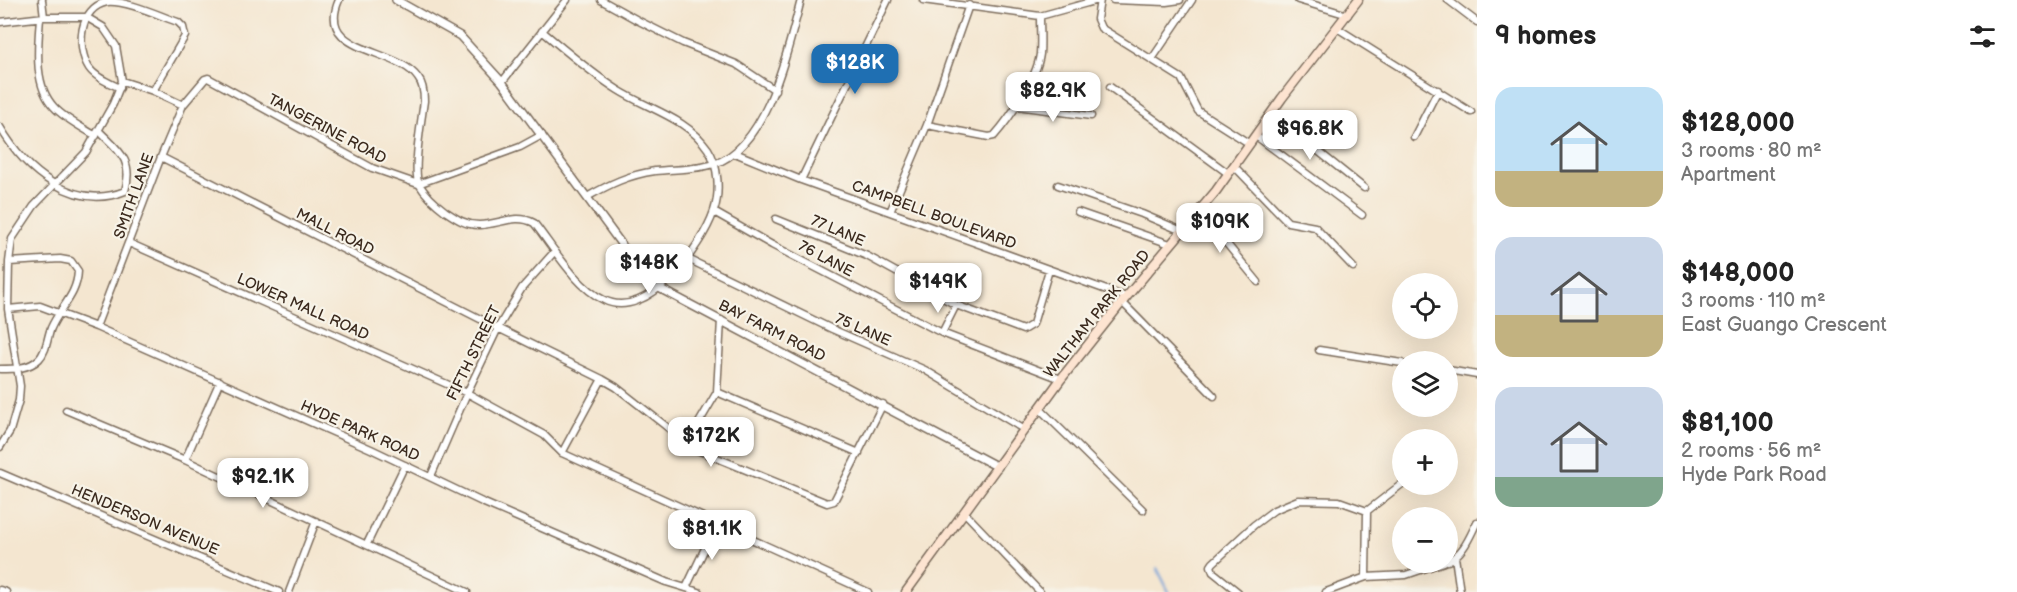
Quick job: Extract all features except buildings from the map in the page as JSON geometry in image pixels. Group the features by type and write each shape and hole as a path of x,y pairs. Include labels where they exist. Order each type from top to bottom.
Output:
{"main road":[{"name":"WALTHAM PARK ROAD","path":"906,592 1061,379 1170,244 1200,211 1358,0"}],"street":[{"path":"0,127 29,166 54,185 73,193 94,197 112,196 125,191 128,165 118,150 97,134 55,109 45,96 39,74 38,52 42,0"},
{"path":"339,0 333,21 343,37 405,67 418,78 424,101 416,171 418,184 439,207 467,224 482,225 518,218 526,219 534,223 586,289 605,302 624,305 641,300 660,288 686,258 714,212 717,185 714,164 707,149 683,124 615,88 542,31"},
{"name":"BAY FARM ROAD","path":"396,0 460,36 502,82 630,256 660,288 998,466"},
{"path":"502,82 567,0"},
{"path":"601,0 683,43 736,64 775,90"},
{"path":"587,197 622,178 654,171 714,164 735,153 755,127 775,90 782,73 801,0"},
{"path":"801,180 888,0"},
{"path":"923,0 1040,16 1099,0 1096,19 1099,25 1181,78 1198,111 1253,140 1362,215"},
{"path":"1113,0 1180,0"},
{"path":"1152,59 1192,0"},
{"path":"1297,0 1348,15"},
{"path":"1448,0 1477,22"},
{"path":"120,88 89,69 83,44 82,28 86,17 96,7 107,2 118,2 178,22 183,27 185,36 153,91"},
{"path":"890,212 927,124 969,5"},
{"path":"927,124 989,137 997,133 1017,106 1038,65 1040,16"},
{"path":"0,22 42,17 86,17 103,27 116,46 122,81 86,152 34,206 12,239 8,309 20,386 17,410 10,431 0,447"},
{"path":"1337,28 1471,112"},
{"name":"TANGERINE ROAD","path":"205,79 208,78 372,168 418,184"},
{"name":"SMITH LANE","path":"96,327 183,105 205,79"},
{"path":"122,81 153,91 183,105"},
{"path":"1110,87 1232,170 1288,222 1315,226 1353,267"},
{"path":"1414,137 1438,90"},
{"path":"1017,106 1091,116"},
{"path":"1272,114 1364,188"},
{"path":"418,184 520,147 542,135"},
{"name":"CAMPBELL BOULEVARD","path":"735,153 801,180 1049,270 1124,300"},
{"name":"MALL ROAD","path":"161,157 602,379 695,449 827,503 834,501 883,404"},
{"path":"1058,185 1142,214 1182,231"},
{"path":"1200,211 1258,282"},
{"name":"76 LANE","path":"714,212 772,245 942,333 1061,379"},
{"path":"1078,212 1170,244"},
{"name":"77 LANE","path":"776,219 867,256 956,305 1023,330 1033,324 1049,270"},
{"name":"LOWER MALL ROAD","path":"129,243 467,393 544,435 562,453 868,592"},
{"name":"FIFTH STREET","path":"431,476 498,328 522,288 555,251"},
{"name":"75 LANE","path":"686,258 832,329 925,370 1025,430"},
{"path":"0,369 16,370 42,357 50,330 78,283 78,271 71,261 60,259 9,262"},
{"path":"1124,300 1214,396"},
{"path":"942,333 956,305"},
{"name":"HYDE PARK ROAD","path":"8,309 40,306 96,327 431,476 493,507 666,582 699,592"},
{"path":"687,442 717,392 721,320"},
{"path":"1319,350 1392,361"},
{"path":"1458,372 1477,375"},
{"path":"562,453 602,379"},
{"path":"185,460 220,381"},
{"path":"717,392 859,453"},
{"path":"1040,409 1143,510"},
{"path":"66,410 185,460 467,592"},
{"path":"367,544 405,465"},
{"name":"HENDERSON AVENUE","path":"0,472 279,592"},
{"path":"1367,511 1392,491"},
{"path":"1238,592 1213,572 1211,567 1254,525 1274,510 1298,500 1320,500 1339,501 1367,511"},
{"path":"1366,577 1367,511"},
{"path":"964,512 1040,592"},
{"path":"289,592 316,521"},
{"path":"1458,554 1464,549 1477,522"},
{"path":"686,588 717,523"},
{"path":"1326,592 1366,577 1412,573"},
{"path":"1457,573 1460,592"},
{"path":"0,590 6,592"}],"waterway":[{"path":"1157,568 1169,592"}]}
